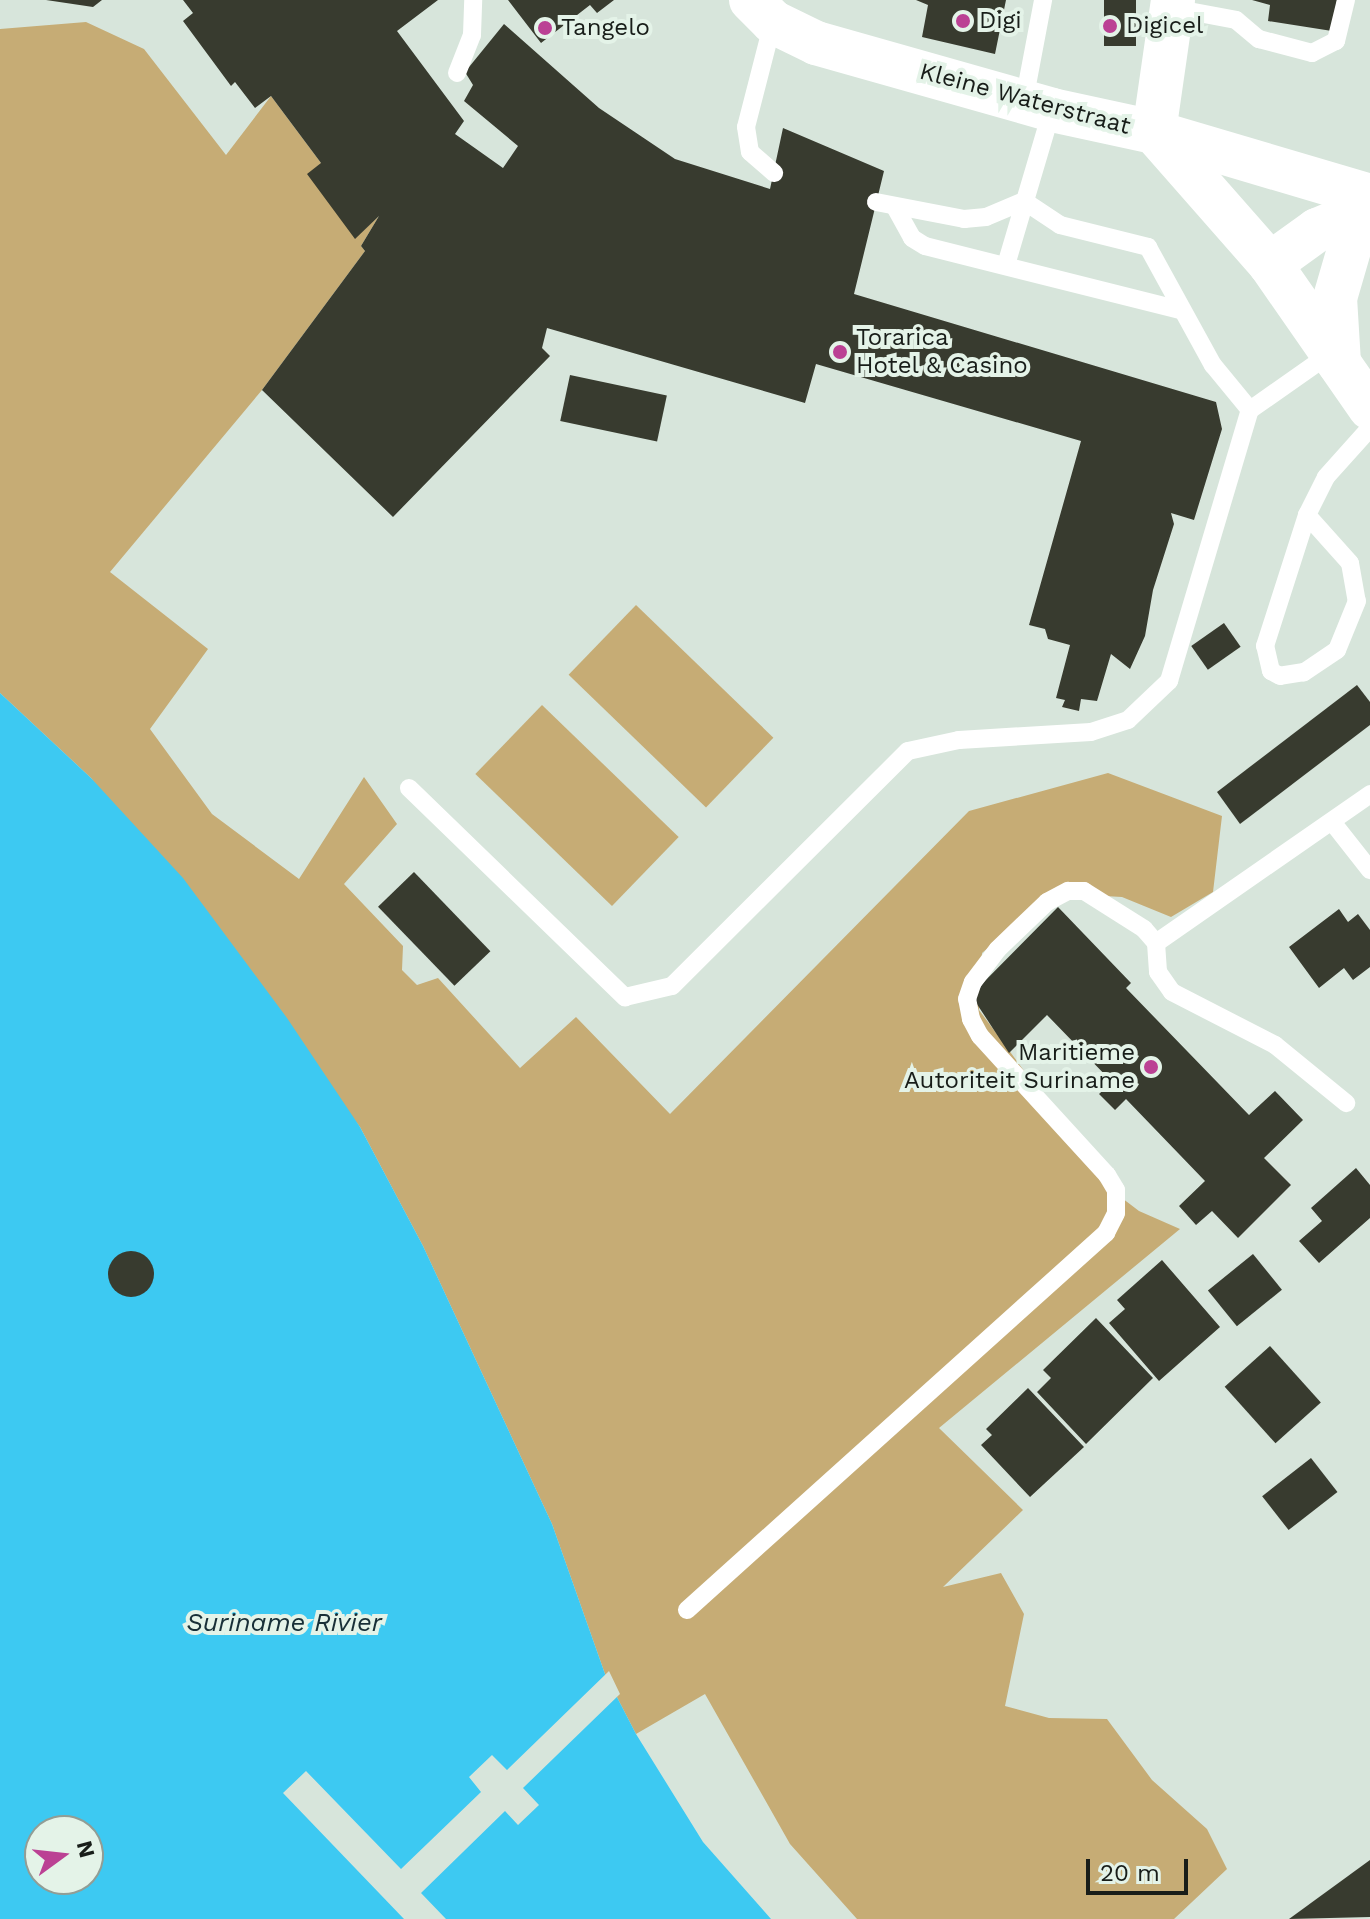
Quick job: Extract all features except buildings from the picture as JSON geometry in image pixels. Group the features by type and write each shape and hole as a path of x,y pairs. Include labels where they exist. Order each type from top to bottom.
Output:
{"main road":[{"path":"1172,4 1154,132 1370,196"},
{"name":"Kleine Waterstraat","path":"762,11 816,43 1038,105 1154,132 1280,278 1370,408"},
{"path":"1280,278 1364,224"},
{"path":"1335,359 1335,298 1364,224"}],"lane":[{"path":"457,73 472,35 473,0"},
{"path":"1006,265 1024,201 1038,105 1043,0"},
{"path":"1236,20 1239,0"},
{"path":"1172,4 1236,20 1259,39 1312,53 1336,41 1346,0"},
{"path":"762,11 746,127 750,152 774,173"},
{"path":"876,202 964,219 986,217 1024,201"},
{"path":"1024,201 1060,225 1148,247 1213,365 1250,410"},
{"path":"895,207 912,238 925,246 1180,310"},
{"path":"409,788 625,997 672,986 908,751 959,740 1091,732 1128,720 1169,681 1250,410 1335,359"},
{"path":"1307,515 1350,563 1357,601 1337,650 1304,672 1280,676 1271,671 1265,646 1307,515 1341,456 1370,428"},
{"path":"1156,943 1333,823 1370,794"},
{"path":"1333,823 1370,870"},
{"path":"687,1610 1106,1233 1116,1213 1116,1190 1107,1175 980,1036 967,999 973,982 1047,902 1068,891 1084,891 1144,929 1156,943 1158,972 1172,992 1275,1045 1346,1103"}],"shaded area":[{"path":"86,22 144,49 226,155 271,96 321,163 355,238 379,216 361,246 365,251 262,390 110,572 208,649 150,729 212,814 299,879 364,777 397,824 344,884 403,946 402,970 417,985 438,978 520,1068 576,1017 670,1114 969,811 1108,773 1222,816 1213,892 1171,917 1122,897 1053,893 982,953 979,1010 1114,1192 1139,1211 1180,1229 939,1428 1023,1510 943,1587 1001,1573 1024,1614 1005,1706 1049,1718 1107,1719 1152,1780 1207,1829 1227,1869 1174,1919 857,1919 790,1844 705,1694 636,1734 605,1674 552,1524 423,1246 360,1127 91,778 0,693 0,29"},
{"path":"636,605 773,738 706,807 569,675"},
{"path":"542,705 679,837 612,906 475,774"}],"water":[{"name":"Suriname Rivier","path":"0,693 91,778 183,878 287,1018 360,1127 423,1246 552,1524 605,1674 636,1734 703,1842 771,1919 0,1919"}],"pier":[{"path":"609,1671 620,1694 523,1788 539,1805 518,1825 505,1811 421,1893 446,1919 404,1919 283,1793 306,1771 401,1869 481,1792 469,1777 492,1755 507,1770"}],"place":[{"name":"Digi","path":"963,21"},
{"name":"Digicel","path":"1110,26"},
{"name":"Tangelo","path":"545,28"},
{"name":"Torarica Hotel & Casino","path":"840,352"},
{"name":"Maritieme Autoriteit Suriname","path":"1151,1067"}]}
